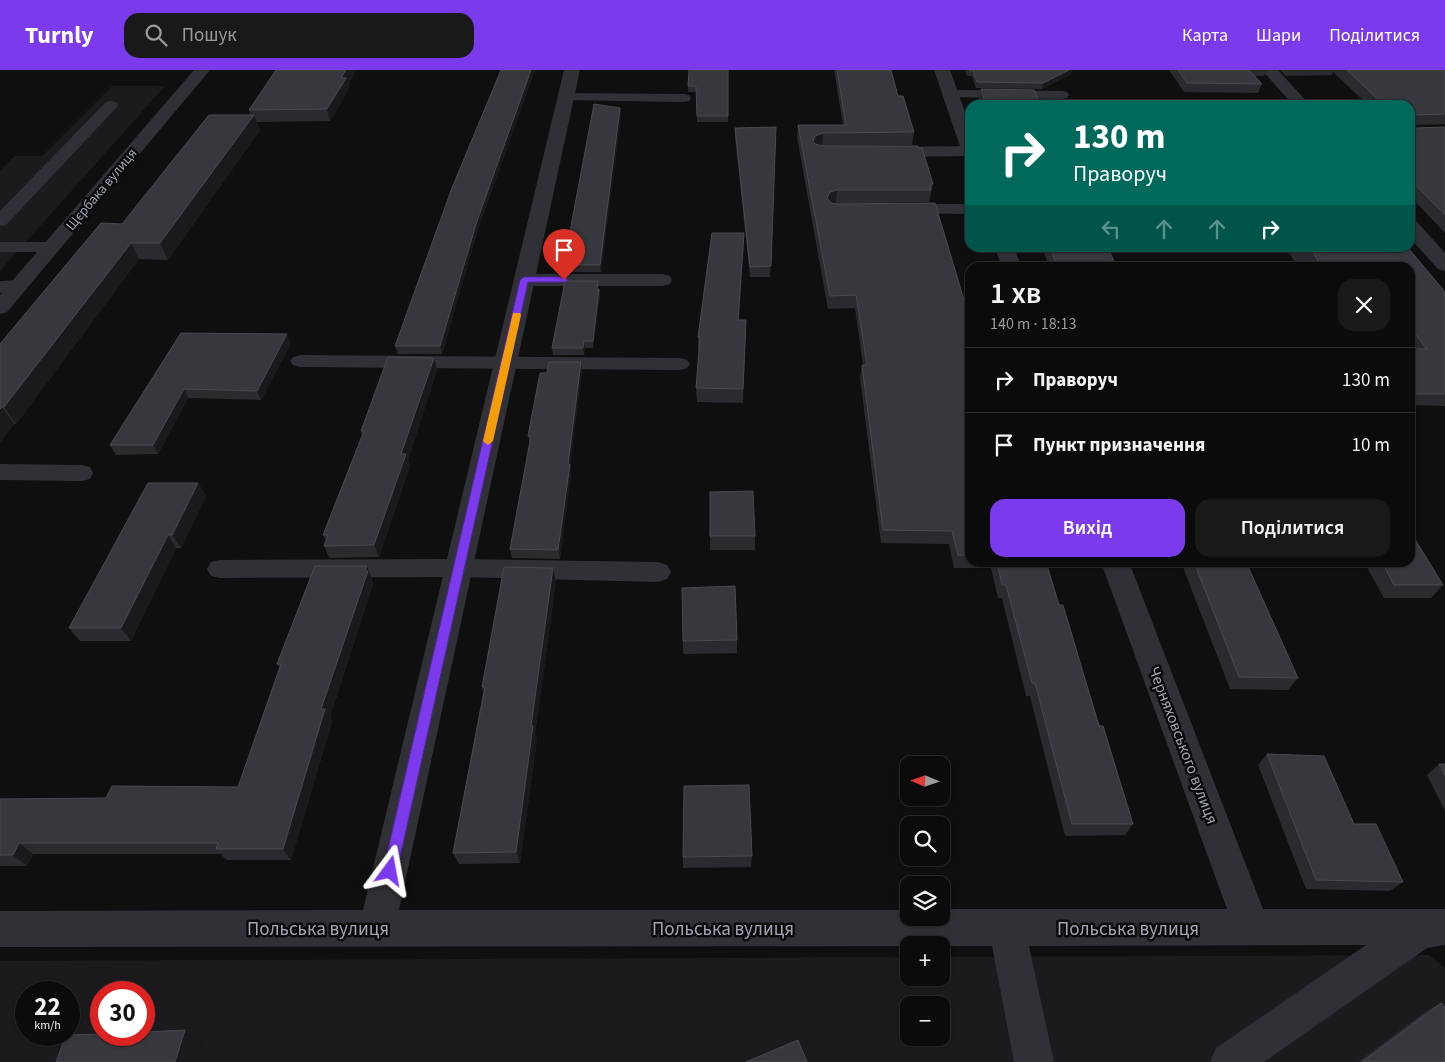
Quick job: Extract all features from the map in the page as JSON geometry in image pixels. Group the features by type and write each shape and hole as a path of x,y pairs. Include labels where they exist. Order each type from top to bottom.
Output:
{"street":[{"name":"Щєрбака вулиця","path":"0,308 202,70"},
{"path":"377,928 572,70"},
{"path":"942,70 965,136"},
{"path":"1270,70 1297,100"},
{"path":"1415,232 1445,265"},
{"name":"Черняховського вулиця","path":"1117,567 1252,928"},
{"name":"Польська вулиця","path":"0,928 1252,928 1438,932"},
{"path":"1007,928 1034,1062"},
{"path":"1230,1062 1438,932"}],"lane":[{"path":"950,94 1062,95"},
{"path":"566,97 684,98"},
{"path":"0,221 111,105"},
{"path":"871,152 965,150"},
{"path":"884,209 965,209"},
{"path":"0,246 52,247"},
{"path":"524,280 663,280"},
{"path":"0,287 19,286"},
{"path":"300,361 680,364"},
{"path":"0,472 82,472"},
{"path":"220,569 459,568 658,572"}],"shaded area":[{"path":"112,86 165,86 0,271 0,170 15,156 42,156"},
{"path":"1429,955 1445,968 1445,1062 0,1062 0,961 900,957 900,986 950,986 950,957"}],"building":[{"path":"276,70 346,70 341,78 346,78 327,109 249,110"},
{"path":"501,70 531,70 477,221 440,346 395,346 452,188"},
{"path":"689,70 728,70 728,116 697,116 696,86 688,86"},
{"path":"837,70 891,70 898,96 903,96 914,132 823,133 815,136 813,141 815,144 823,146 918,146 918,148 922,148 933,184 930,184 931,190 837,190 830,192 827,198 831,203 837,204 935,203 965,303 965,555 958,555 952,531 883,530 862,365 867,365 856,295 830,296 798,125 846,125"},
{"path":"973,70 1069,70 1043,83 977,82"},
{"path":"1178,70 1249,70 1262,84 1187,83"},
{"path":"1347,70 1445,70 1445,114 1415,116 1415,100 1379,100"},
{"path":"981,89 1034,90 1039,100 984,100"},
{"path":"594,104 620,108 600,265 568,265 569,258 565,258"},
{"path":"209,115 254,115 160,243 131,243 4,407 0,409 0,344 101,223 122,224"},
{"path":"776,127 771,266 750,267 735,128"},
{"path":"1445,127 1445,215 1415,184 1415,128"},
{"path":"712,233 744,233 738,320 746,320 743,389 696,388 700,337 698,337"},
{"path":"1052,252 1110,252 1114,262 1056,262"},
{"path":"1313,252 1411,252 1445,292 1445,394 1415,394 1415,349 1427,349 1415,333 1415,262 1319,262"},
{"path":"565,281 598,281 597,289 599,289 593,341 584,341 583,348 552,348"},
{"path":"181,333 287,334 257,391 184,389 153,445 110,445"},
{"path":"388,357 434,358 401,454 406,454 374,545 324,546 328,535 323,535 364,431 361,431"},
{"path":"549,362 581,362 558,550 510,549 531,436 528,436 540,373 547,373"},
{"path":"148,483 198,483 172,535 168,535 121,628 69,628"},
{"path":"753,491 755,536 710,536 710,492"},
{"path":"1415,539 1443,585 1394,585 1385,567 1415,567"},
{"path":"315,566 367,566 365,571 368,571 321,709 325,709 283,849 216,849 218,843 19,843 13,855 0,855 0,799 106,798 112,786 238,787 281,664 277,664"},
{"path":"504,567 553,568 516,852 453,853 485,687 482,687"},
{"path":"998,567 1048,567 1059,605 1063,605 1099,726 1103,726 1133,824 1072,824 1035,683 1032,683 1006,585 1002,585"},
{"path":"1196,567 1248,567 1298,678 1239,677"},
{"path":"735,586 737,640 683,641 682,588"},
{"path":"1267,754 1324,756 1354,824 1376,824 1403,882 1316,880"},
{"path":"1439,764 1445,764 1445,775"},
{"path":"749,785 752,856 683,857 684,786"},
{"path":"1441,1003 1445,1007 1445,1062 1362,1062"},
{"path":"185,1030 175,1062 56,1062 62,1046 80,1046 80,1035 90,1034 90,1046 155,1046 155,1031"},
{"path":"798,1040 807,1062 746,1062"}],"slow traffic":[{"path":"488,441 516,315"}],"route":[{"path":"390,871 524,280 564,280"}]}
